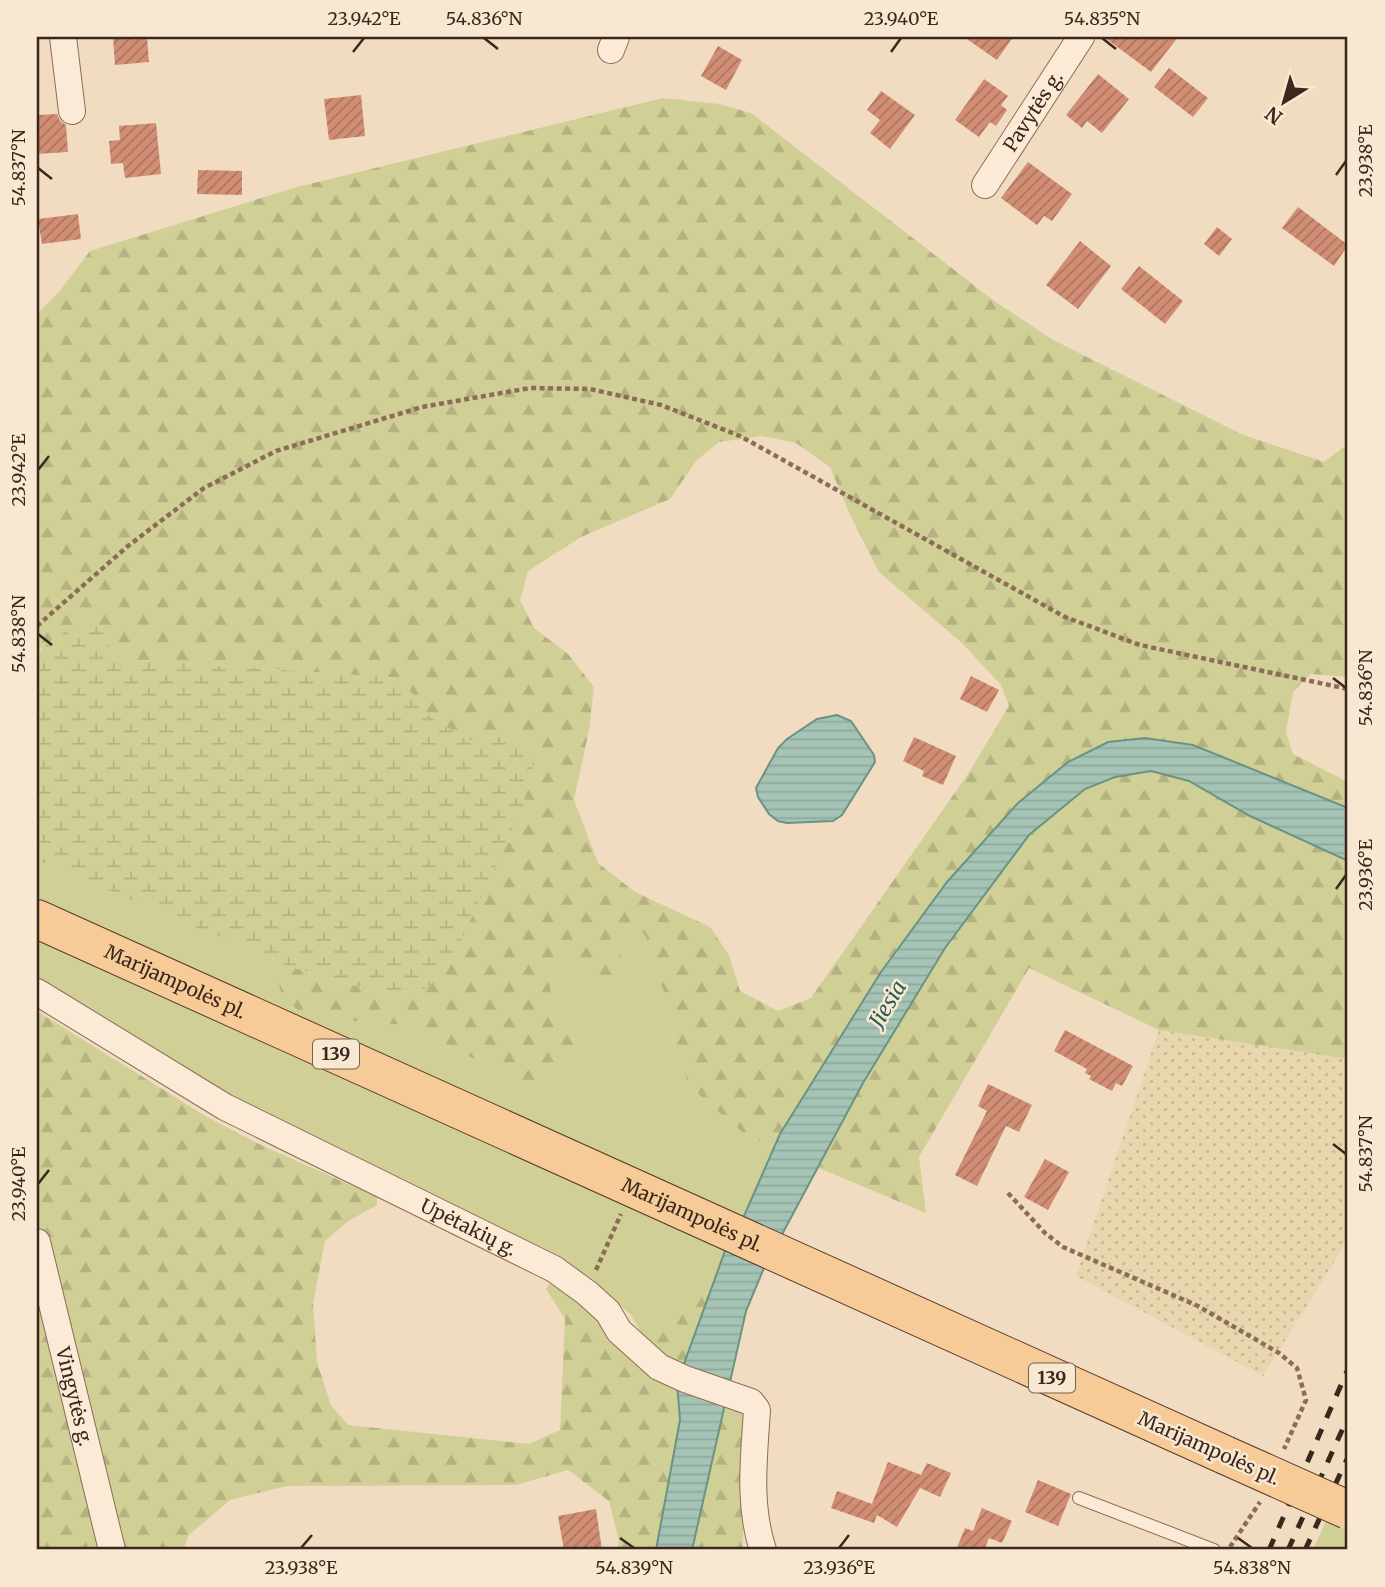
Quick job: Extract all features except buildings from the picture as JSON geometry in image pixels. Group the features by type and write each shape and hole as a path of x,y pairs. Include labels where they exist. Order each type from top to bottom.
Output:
{"main road":[{"name":"Marijampolės pl.","path":"37,919 630,1199 880,1299 1348,1510"}],"street":[{"path":"63,37 72,111"},
{"name":"Pavytės g.","path":"985,185 1081,37"},
{"name":"Upėtakių g.","path":"37,992 225,1107 554,1269 608,1312 619,1331 660,1367 685,1379 751,1402 757,1410 753,1483 757,1532 763,1550"},
{"name":"Vingytės g.","path":"37,1242 113,1550"}],"lane":[{"path":"1079,1498 1213,1550"}],"path":[{"path":"37,626 128,547 204,488 276,451 422,407 530,388 590,389 661,405 740,436 1065,617 1140,645 1348,689"},
{"path":"1008,1193 1045,1233 1063,1247 1198,1306 1279,1353 1297,1368 1306,1400"},
{"path":"596,1271 630,1199"}],"shaded area":[{"path":"1159,1030 1348,1059 1348,1240 1263,1376 1076,1276"}],"green space":[{"path":"663,98 719,104 751,113 993,300 1053,340 1241,434 1324,462 1348,444 1348,677 1311,674 1293,692 1286,732 1293,754 1348,782 1348,808 1193,745 1145,738 1108,742 1068,762 1018,803 947,882 881,972 780,1134 761,1142 743,1133 689,1086 674,1044 666,996 651,963 646,937 639,928 629,925 621,935 622,952 613,977 597,986 584,975 580,962 568,956 554,962 550,984 553,1001 574,1034 571,1066 537,1088 402,1025 307,1017 282,997 278,979 285,965 384,994 426,989 452,960 499,736 468,741 428,715 400,678 109,658 108,632 40,649 37,657 37,314 59,292 90,251 297,187","holes":["762,436 796,443 830,467 851,517 879,572 962,643 1001,685 1009,706 968,774 811,998 778,1011 740,991 729,955 710,927 635,892 598,863 574,800 589,730 594,687 568,654 534,628 520,600 528,571 581,537 670,499 696,461 719,442"]},
{"path":"95,621 108,632 109,658 400,678 428,715 467,740 499,736 518,737 534,764 522,809 452,960 426,989 384,994 285,965 37,860 37,657 46,644 54,639 71,629"},
{"path":"1151,771 1189,781 1250,816 1348,861 1348,1059 1159,1030 1029,968 919,1157 926,1213 819,1168 863,1083 945,948 1029,835 1085,789 1115,777"},
{"path":"37,860 285,965 279,979 307,1017 402,1025 537,1088 574,1034 553,1001 550,984 554,962 568,955 580,962 584,975 622,952 621,935 629,925 639,928 646,937 651,963 666,996 674,1044 689,1086 743,1133 761,1142 780,1134 744,1216 355,1046 37,902"},
{"path":"37,939 725,1251 711,1294 698,1292 674,1324 652,1323 643,1336 630,1314 605,1292 233,1098 37,977"},
{"path":"37,1011 207,1117 259,1144 377,1197 377,1205 347,1222 325,1241 313,1303 317,1362 331,1405 348,1425 529,1444 560,1430 565,1319 546,1289 553,1279 601,1323 610,1341 629,1355 651,1323 674,1324 698,1292 711,1294 677,1383 680,1420 656,1550 617,1550 619,1541 609,1501 568,1470 516,1485 287,1486 230,1500 189,1535 183,1550 37,1550"},
{"path":"726,1401 739,1404 752,1424 742,1550 692,1550"},
{"path":"1326,1521 1348,1531 1348,1550 1313,1550"}],"water":[{"path":"837,715 851,721 874,755 875,762 842,815 833,821 778,821 769,814 758,797 756,788 778,748 817,719"},
{"name":"Jiesia","path":"1145,738 1193,745 1348,808 1348,861 1250,816 1189,781 1151,771 1115,777 1085,789 1029,835 945,948 863,1083 764,1268 746,1311 692,1550 656,1550 680,1420 677,1383 725,1251 744,1216 780,1134 881,972 947,882 1018,803 1068,762 1108,742"}],"railway":[{"path":"1269,1550 1348,1369"},
{"path":"1288,1550 1348,1417"},
{"path":"1305,1550 1348,1457"}]}
